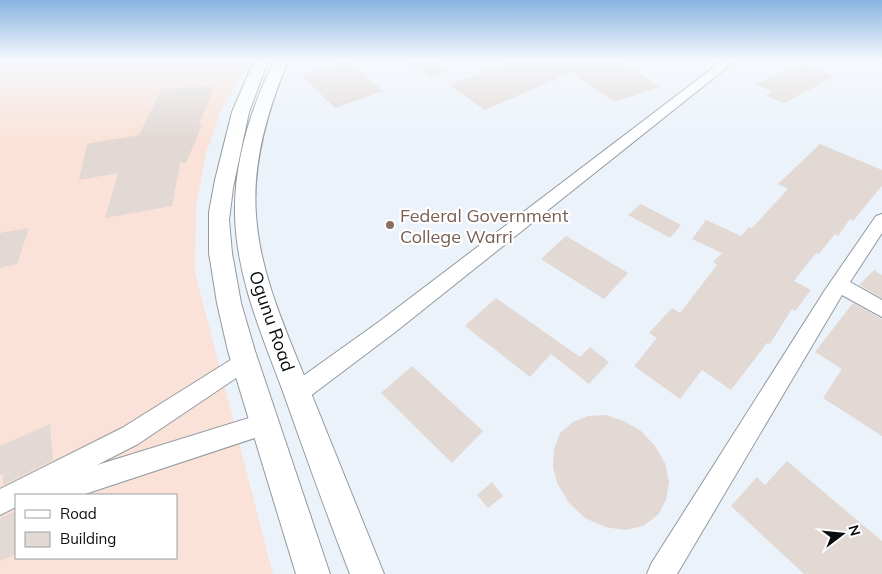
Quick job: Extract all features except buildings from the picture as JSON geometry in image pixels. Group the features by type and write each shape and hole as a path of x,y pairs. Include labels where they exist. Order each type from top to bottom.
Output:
{"main road":[{"name":"Ogunu Road","path":"249,88 239,114 223,188 219,227 224,270 244,362 265,424 270,447 313,574"},
{"name":"Ogunu Road","path":"269,88 251,152 247,184 246,218 251,262 272,327 309,428 367,574"}],"street":[{"path":"297,393 387,327 695,88"},
{"path":"661,574 839,285 882,220"},
{"path":"839,285 882,309"},
{"path":"16,494 130,436 244,362"},
{"path":"51,494 124,468 265,424"},
{"path":"0,502 15,494"},
{"path":"0,513 15,507"}],"shaded area":[{"path":"0,88 234,88 222,108 206,153 196,207 195,272 273,574 0,574"}],"place":[{"name":"Federal Government College Warri","path":"390,225"}]}
